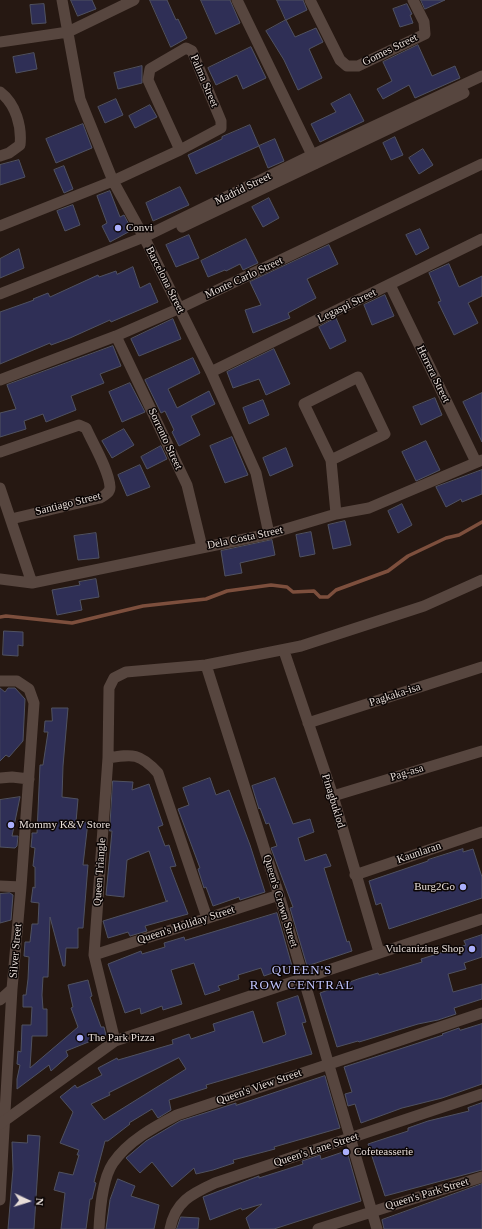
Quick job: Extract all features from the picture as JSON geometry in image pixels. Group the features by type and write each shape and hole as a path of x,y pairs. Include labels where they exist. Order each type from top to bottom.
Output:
{"street":[{"name":"Barcelona Street","path":"62,0 80,99 113,181 146,240 180,308 211,372 256,473 269,534"},
{"path":"0,42 68,32 134,0"},
{"path":"237,0 314,159"},
{"name":"Gomes Street","path":"310,0 340,60 347,66 358,66 425,34 424,22 413,0"},
{"name":"Palma Street","path":"0,226 113,181 180,150 221,128 221,121 192,51 186,48 150,69 148,80 180,150"},
{"name":"Madrid Street","path":"0,302 146,240 482,76"},
{"name":"Madrid Street","path":"314,159 482,84"},
{"path":"0,92 10,102 19,125 21,136 20,146 9,153 0,156"},
{"name":"Monte Carlo Street","path":"0,380 116,336 180,308 482,164"},
{"name":"Legaspi Street","path":"211,372 482,239"},
{"name":"Madrid Street","path":"0,294 146,240"},
{"name":"Herrera Street","path":"390,285 479,461"},
{"name":"Sorrento Street","path":"116,336 187,485 202,547"},
{"path":"331,460 385,434 358,377 304,404 331,460 336,514"},
{"name":"Santiago Street","path":"0,452 79,425 86,428 105,470 110,488 107,494 100,498 11,519"},
{"name":"Dela Costa Street","path":"0,579 32,583 269,534 336,514 369,508 479,461"},
{"path":"0,488 32,583"},
{"path":"206,665 284,651 424,606 482,580"},
{"name":"Pinagbuklod","path":"284,651 333,796 355,875 379,952"},
{"name":"Queen Triangle","path":"115,1041 94,955 108,758 110,688 114,678 126,672 206,665"},
{"name":"Queen's Crown Street","path":"206,665 279,895 377,1229"},
{"name":"Pagkaka-isa","path":"308,723 482,667"},
{"name":"Silver Street","path":"0,681 17,681 29,689 34,703 2,1122 0,1200"},
{"name":"Pag-asa","path":"333,796 482,751"},
{"path":"108,758 126,755 145,759 158,773 207,918"},
{"path":"0,778 12,777 29,779"},
{"name":"Kaunlaran","path":"355,875 482,832"},
{"path":"0,886 21,887"},
{"name":"Queen's Holiday Street","path":"94,955 279,895"},
{"path":"2,1122 115,1041 482,918"},
{"path":"0,1000 12,989"},
{"name":"Queen's View Street","path":"99,1229 102,1195 112,1163 129,1145 177,1115 482,1014"},
{"name":"Queen's Lane Street","path":"170,1229 172,1220 181,1203 195,1192 215,1183 482,1094"},
{"name":"Queen's Park Street","path":"318,1229 482,1177"}],"building":[{"path":"71,0 92,0 96,9 78,16"},
{"path":"150,0 167,0 176,20 178,19 187,38 171,47"},
{"path":"201,0 230,0 240,23 216,34"},
{"path":"277,0 303,0 307,10 286,20"},
{"path":"421,0 445,0 425,9"},
{"path":"44,4 46,23 32,24 30,5"},
{"path":"407,4 412,14 410,15 413,23 400,27 393,9"},
{"path":"286,20 295,37 316,28 323,42 309,49 322,78 298,90 284,60 266,31"},
{"path":"418,45 432,76 455,66 460,78 415,98 409,85 383,99 377,89 392,81 383,62"},
{"path":"251,47 266,78 243,89 237,75 216,85 208,68"},
{"path":"34,53 37,69 16,73 13,57"},
{"path":"142,66 142,83 118,89 114,73"},
{"path":"350,94 364,121 320,142 311,124 336,112 331,104"},
{"path":"116,99 123,115 105,123 98,107"},
{"path":"150,105 157,117 135,128 129,116"},
{"path":"83,124 92,148 56,163 46,139"},
{"path":"250,125 259,146 196,174 188,155 222,139 222,137"},
{"path":"395,137 403,155 391,160 383,143"},
{"path":"275,139 284,161 268,168 259,146"},
{"path":"423,149 433,165 419,174 409,158"},
{"path":"19,160 25,177 0,185 0,165"},
{"path":"64,166 73,189 64,193 54,170"},
{"path":"180,187 189,205 153,221 146,203"},
{"path":"110,191 120,217 124,215 132,230 110,242 102,226 107,223 97,196"},
{"path":"269,198 279,218 263,227 252,207"},
{"path":"73,205 80,225 65,231 57,211"},
{"path":"420,229 429,248 416,255 406,235"},
{"path":"189,235 199,258 176,267 166,245"},
{"path":"246,239 258,263 243,270 240,264 226,271 225,270 208,277 201,261"},
{"path":"329,245 338,264 307,279 316,298 288,313 290,318 253,333 245,310 261,305 250,282"},
{"path":"19,249 24,268 0,278 0,259"},
{"path":"449,264 459,287 482,276 482,296 468,303 478,323 454,335 438,302 441,301 429,273"},
{"path":"133,267 140,288 150,283 158,302 111,322 110,320 70,338 51,345 50,343 0,364 0,312 34,300 33,299 48,293 50,297 98,275 99,277 116,271 117,274"},
{"path":"385,295 394,316 372,325 364,305"},
{"path":"336,318 346,341 330,349 319,327"},
{"path":"173,319 181,339 139,356 131,339"},
{"path":"113,346 121,366 100,374 104,383 71,396 76,410 46,422 43,414 24,421 26,429 0,437 0,413 16,409 7,385"},
{"path":"274,349 290,384 266,395 259,379 233,388 227,372"},
{"path":"193,358 200,373 168,389 177,408 209,391 215,404 191,416 200,435 179,446 172,432 174,430 165,411 161,413 145,380"},
{"path":"130,383 145,412 122,422 109,392"},
{"path":"482,393 482,442 463,402"},
{"path":"435,398 442,415 421,425 413,407"},
{"path":"263,400 269,415 249,424 243,408"},
{"path":"124,429 134,445 112,458 102,441"},
{"path":"232,437 248,475 225,483 210,446"},
{"path":"426,441 440,470 416,481 402,452"},
{"path":"161,446 167,459 147,469 141,457"},
{"path":"286,448 293,466 270,476 263,458"},
{"path":"140,465 150,487 127,496 118,475"},
{"path":"482,470 482,494 462,502 461,499 446,507 436,487"},
{"path":"402,504 412,525 398,533 388,511"},
{"path":"345,521 351,545 333,549 328,525"},
{"path":"311,532 315,554 300,557 296,535"},
{"path":"96,533 99,558 78,560 74,536"},
{"path":"272,540 275,555 240,563 242,573 225,576 221,551"},
{"path":"96,579 99,597 80,600 82,610 57,615 52,590 80,585 79,582"},
{"path":"4,631 23,632 23,646 18,645 18,656 3,655"},
{"path":"0,688 5,692 8,688 15,688 25,699 23,741 9,757 6,755 0,761"},
{"path":"52,708 68,708 62,797 78,799 76,822 88,822 83,865 88,865 83,928 78,928 78,948 66,948 65,966 63,966 50,917 48,977 43,977 42,995 43,1009 47,1009 47,1036 32,1036 30,1068 78,1027 71,1008 73,1007 68,985 88,980 92,996 90,997 101,1027 104,1027 106,1035 90,1039 91,1041 66,1051 68,1056 51,1071 49,1065 17,1089 17,1079 20,1065 17,1064 18,1051 21,1052 22,1025 31,1025 32,1007 23,1007 23,995 26,995 28,979 29,957 24,956 25,942 30,942 32,924 38,924 39,903 31,902 33,887 35,888 35,867 33,866 35,848 31,847 32,833 37,833 40,765 43,765 48,732 44,732 45,721 52,721"},
{"path":"210,778 216,795 229,790 250,845 265,892 240,900 239,897 213,906 206,887 204,888 198,869 200,868 178,809 189,805 183,788"},
{"path":"275,778 293,824 310,819 314,832 298,838 305,861 326,854 331,866 324,868 347,942 349,941 352,951 307,966 290,908 293,907 271,848 277,846 269,823 266,824 260,808 259,809 252,786"},
{"path":"113,781 133,782 132,790 149,784 163,825 158,827 165,846 169,845 176,866 170,867 188,914 145,926 147,931 130,936 128,932 108,938 103,921 168,901 166,901 149,851 127,860 124,897 106,895 112,831 110,831"},
{"path":"20,797 12,836 18,836 17,846 15,848 0,847 0,800"},
{"path":"463,849 463,852 473,849 482,877 482,898 389,929 381,903 376,905 369,881"},
{"path":"10,893 13,895 11,920 0,923 0,894"},
{"path":"277,913 292,966 264,976 261,968 238,975 239,979 218,986 220,990 205,995 194,963 171,970 182,1004 163,1010 162,1006 141,1014 140,1008 125,1013 108,964 141,951 142,954 165,947 164,943 184,937 185,940"},
{"path":"482,935 482,957 464,963 466,969 448,974 453,992 482,984 482,999 454,1008 456,1014 438,1020 418,1024 337,1047 320,993 358,979 378,973 379,975 422,962 421,959 466,945 464,941"},
{"path":"298,996 306,1022 302,1023 312,1054 206,1085 207,1088 169,1100 171,1110 158,1118 152,1109 129,1123 130,1124 108,1141 105,1141 94,1182 96,1183 92,1199 90,1199 86,1229 61,1229 65,1193 54,1190 59,1172 73,1175 79,1150 60,1143 73,1112 60,1097 75,1085 77,1088 102,1075 98,1068 117,1058 118,1060 173,1044 172,1040 189,1034 191,1039 215,1031 213,1024 253,1011 263,1043 285,1035 286,1034 277,1003","holes":["179,1058 186,1069 104,1120 91,1104 110,1095 109,1093"]},
{"path":"482,1024 482,1084 442,1098 402,1108 361,1123 355,1104 348,1106 345,1094 352,1092 344,1067 443,1035 442,1034 459,1028 460,1030"},
{"path":"325,1076 340,1128 274,1147 275,1149 233,1160 234,1163 213,1170 196,1174 194,1168 172,1187 152,1162 140,1173 126,1158 146,1141 180,1121 236,1103 236,1105"},
{"path":"482,1103 482,1170 385,1196 368,1144 408,1131 408,1128 428,1121 469,1111 468,1108"},
{"path":"28,1135 40,1136 34,1229 8,1229 13,1169 12,1142 27,1143"},
{"path":"347,1151 361,1201 274,1229 250,1229 246,1218 262,1204 242,1210 241,1208 210,1220 203,1197 259,1176 259,1178 303,1164 302,1161 320,1155 321,1159"},
{"path":"118,1179 135,1186 131,1196 159,1205 154,1229 106,1229 110,1200"},
{"path":"482,1184 482,1229 384,1229 382,1220"},
{"path":"181,1217 199,1218 198,1229 177,1229"}],"waterway":[{"path":"0,617 6,616 72,623 143,606 206,599 227,591 271,585 287,587 293,592 314,591 320,597 328,597 336,590 388,571 408,556 446,538 459,535 482,522"}],"place":[{"name":"Convi","path":"118,228"},
{"name":"Mommy K&V Store","path":"11,825"},
{"name":"Burg2Go","path":"463,887"},
{"name":"Vulcanizing Shop","path":"472,949"},
{"name":"The Park Pizza","path":"80,1038"},
{"name":"Cofeteasserie","path":"346,1152"}],"district":[{"name":"QUEEN'S ROW CENTRAL","path":"302,978"}]}
